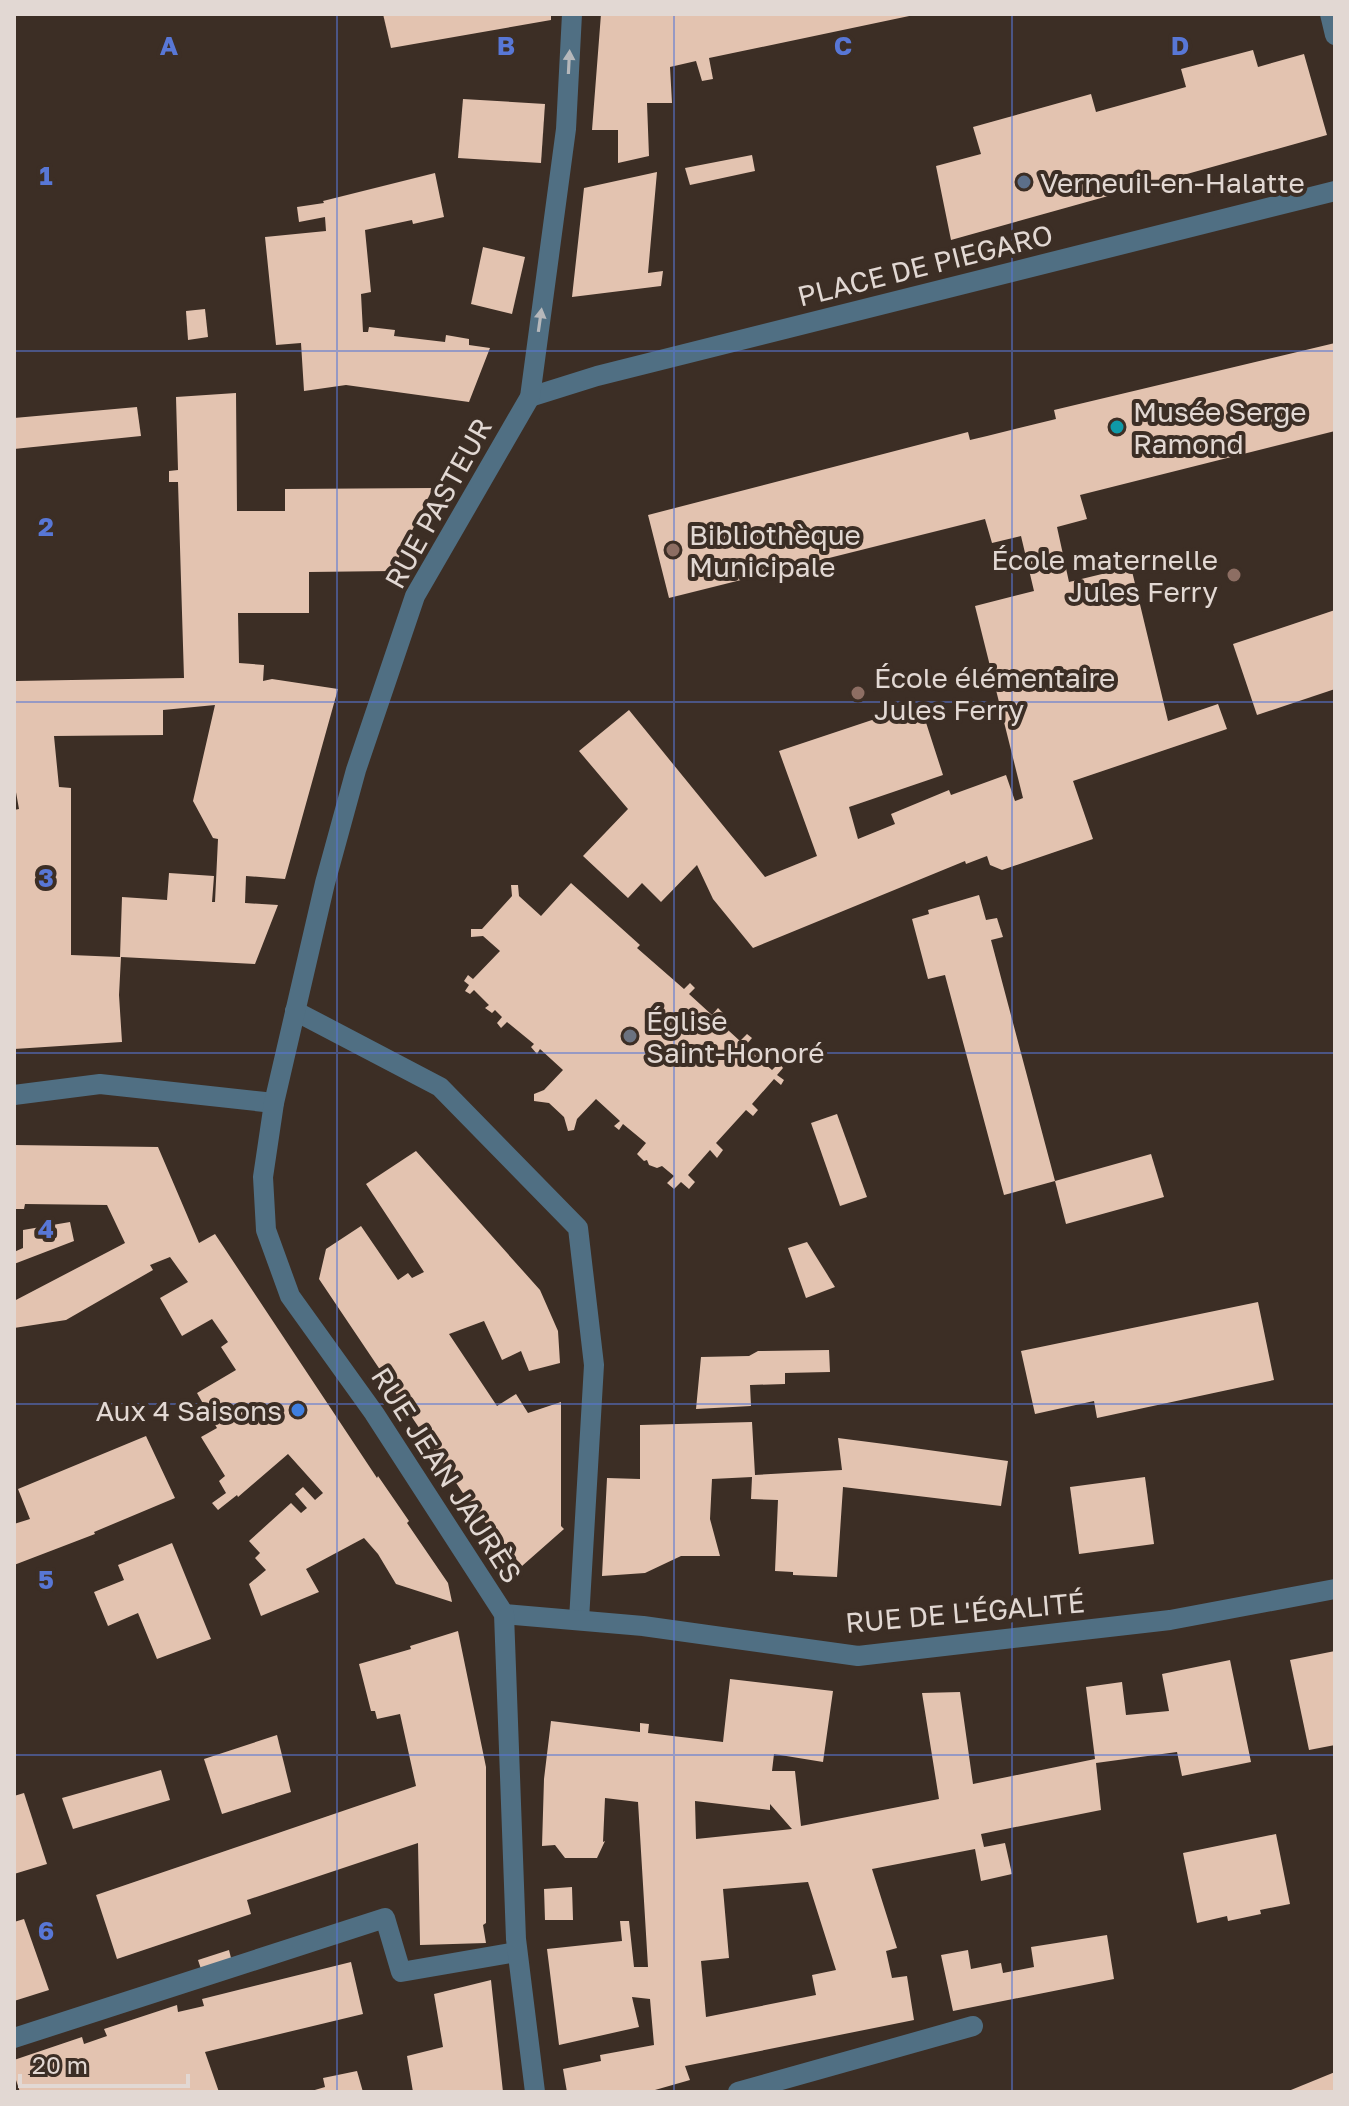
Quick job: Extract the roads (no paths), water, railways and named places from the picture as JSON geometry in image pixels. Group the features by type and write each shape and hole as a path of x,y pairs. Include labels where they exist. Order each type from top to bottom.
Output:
{"street":[{"name":"RUE PASTEUR","path":"274,1103 325,883 356,770 415,596 530,397 566,129 572,14"},
{"path":"1330,14 1335,35"},
{"name":"PLACE DE PIEGARO","path":"530,397 613,372 1335,191"},
{"path":"295,1011 440,1087 578,1228 594,1365 579,1620"},
{"path":"14,1095 100,1084 274,1103"},
{"name":"RUE JEAN JAURÈS","path":"274,1103 263,1177 266,1230 290,1296 374,1413 504,1614 517,1952 535,2092"},
{"name":"RUE DE L'ÉGALITÉ","path":"504,1614 643,1626 858,1656 1170,1620 1335,1589"},
{"path":"14,2038 385,1918 401,1972 517,1952"},
{"path":"738,2092 814,2083 973,2026"}],"place":[{"name":"Verneuil-en-Halatte","path":"1024,182"},
{"name":"Musée Serge Ramond","path":"1117,427"},
{"name":"Bibliothèque Municipale","path":"673,550"},
{"name":"École maternelle Jules Ferry","path":"1234,575"},
{"name":"École élémentaire Jules Ferry","path":"858,693"},
{"name":"Église Saint-Honoré","path":"630,1036"},
{"name":"Aux 4 Saisons","path":"298,1410"}]}
